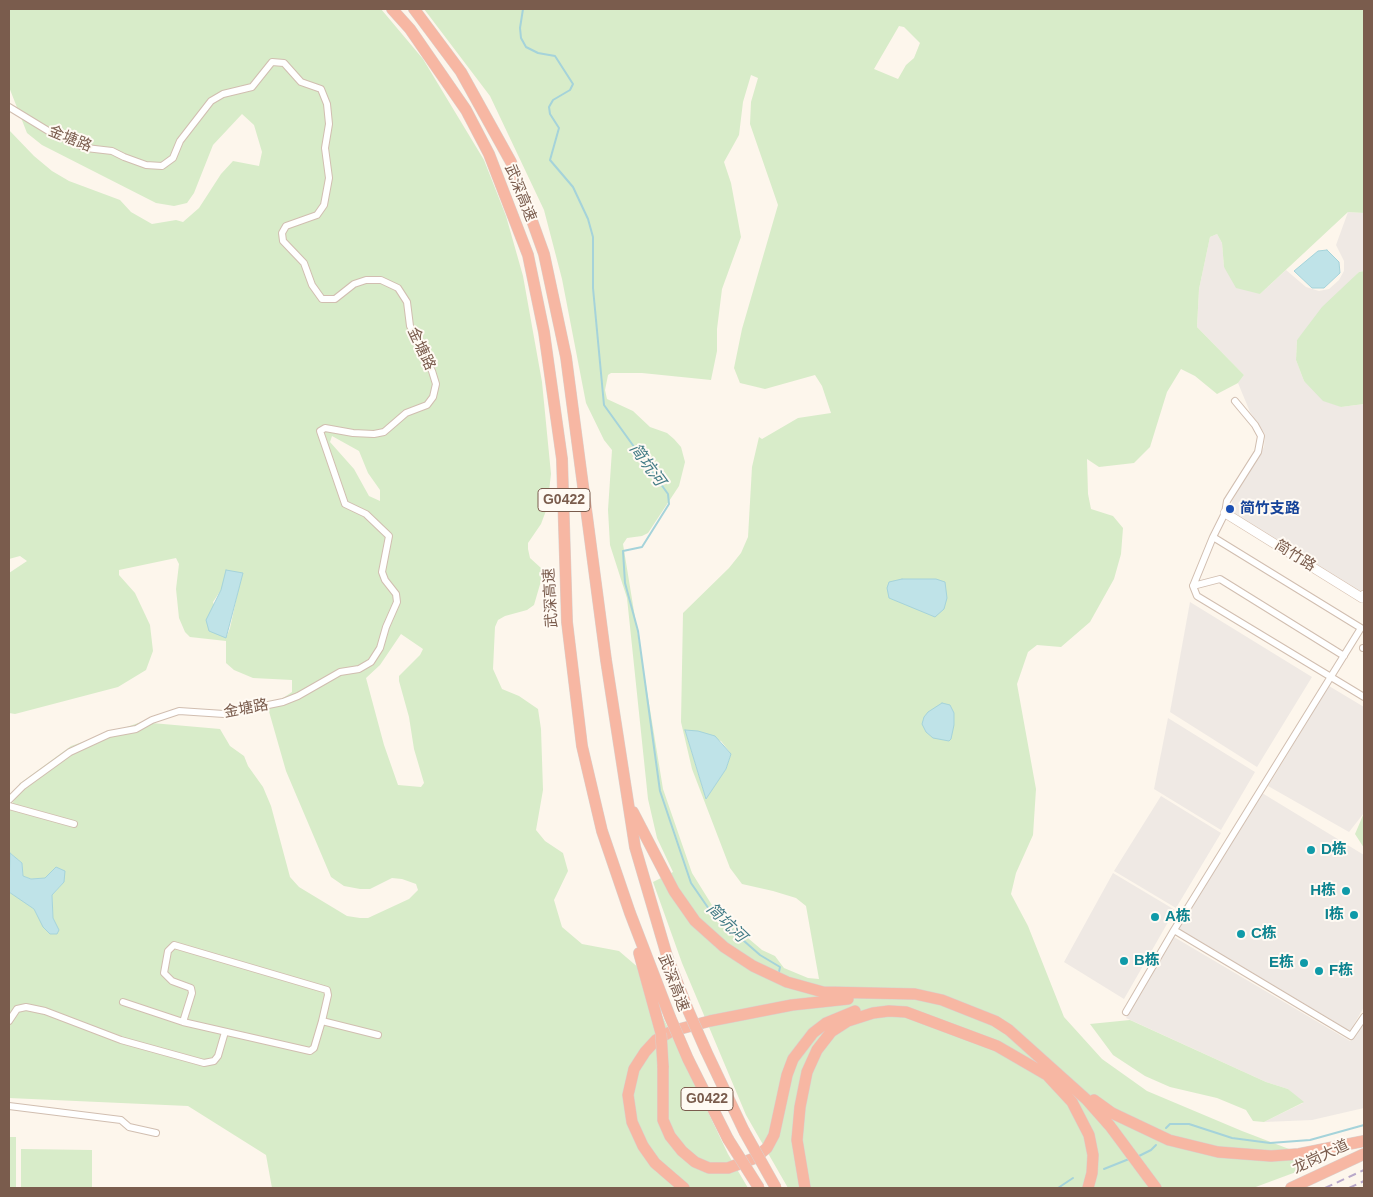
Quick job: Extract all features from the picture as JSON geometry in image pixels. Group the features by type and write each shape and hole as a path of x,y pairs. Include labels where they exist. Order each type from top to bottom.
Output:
{"highway":[{"name":"武深高速","path":"392,9 410,29 466,110 489,154 528,255 544,332 562,459 567,622 582,746 602,830 630,912 688,1059 728,1139 759,1188"},
{"name":"武深高速","path":"414,9 461,72 511,162 544,254 566,357 635,847 667,956 688,1010 744,1131 776,1188"},
{"path":"628,801 674,892 695,920 724,947 753,966 788,982 823,992 869,995 915,994 942,1000 974,1012 1010,1030 1087,1100 1156,1188"},
{"path":"630,912 636,945 661,1033 663,1120 670,1136 682,1151 695,1162 709,1168 728,1168 755,1158 767,1148 774,1135 787,1075 793,1059 812,1032 838,1017 860,1009 880,1008 906,1012 997,1046 1047,1075 1074,1095 1114,1136 1147,1188"},
{"path":"684,1188 655,1163 643,1146 632,1122 628,1095 634,1069 645,1052 656,1040 672,1031 710,1021 792,1005 869,995"},
{"path":"805,1188 800,1172 797,1140 799,1115 807,1072 817,1050 831,1032 848,1021 873,1013 906,1012"},
{"path":"1047,1075 1072,1102 1088,1135 1093,1154 1092,1173 1088,1188"},
{"path":"1070,1083 1112,1113 1143,1128 1169,1140 1218,1152 1246,1155 1290,1154 1326,1150 1364,1141"},
{"name":"龙岗大道","path":"1291,1188 1364,1154"}],"street":[{"name":"金塘路","path":"9,107 44,129 86,148 112,150 124,157 146,165 162,166 173,158 180,141 211,101 223,94 252,87 272,62 284,63 301,82 321,89 327,104 329,124 325,148 329,178 324,205 317,215 286,226 282,233 283,241 304,263 310,274 312,285 322,298 335,299 354,284 366,280 388,282 398,288 407,302 410,326 432,371 436,384 434,397 427,405 406,413 384,432 374,434 353,433 325,428 320,431 345,504 366,514 389,536 382,572 385,580 396,594 397,602 386,627 380,648 371,662 359,669 340,672 298,696 283,702 224,714 179,711 152,720 136,729 109,734 70,752 23,786 9,800"},
{"path":"1235,401 1255,425 1261,436 1258,452 1227,501 1225,513 1213,536 1194,586 1197,596 1364,697"},
{"name":"简竹路","path":"1225,513 1362,598 1364,595"},
{"path":"1126,1012 1329,676 1344,656 1360,646 1362,625 1213,536"},
{"path":"1194,586 1220,579 1344,656"},
{"path":"9,806 74,824"},
{"path":"1174,930 1351,1036 1364,1017"},
{"path":"123,1002 183,1022 310,1051 314,1048 322,1021 328,995 327,990 174,945 168,950 164,973 172,981 191,988 192,993 183,1022"},
{"path":"9,1021 17,1009 26,1007 45,1012 121,1040 204,1063 214,1061 218,1056 225,1032"},
{"path":"322,1021 378,1035"},
{"path":"9,1106 121,1120 129,1127 156,1133"}],"shaded area":[{"path":"1348,212 1364,213 1364,271 1359,272 1297,340 1296,360 1304,381 1341,407 1364,404 1364,589 1361,593 1231,512 1232,501 1264,447 1265,434 1250,412 1238,383 1244,375 1197,327 1199,289 1210,237 1217,234 1222,243 1224,267 1260,294 1286,270 1306,287 1319,291 1329,289 1339,280 1344,271 1344,261 1336,245"},
{"path":"1190,602 1312,677 1257,767 1170,712"},
{"path":"1329,686 1364,707 1364,813 1349,832 1268,786"},
{"path":"1168,718 1255,772 1221,830 1154,789"},
{"path":"1262,793 1364,855 1364,1007 1350,1031 1179,929"},
{"path":"1161,796 1221,833 1176,908 1114,871"},
{"path":"1113,873 1175,910 1124,999 1064,962"},
{"path":"1174,937 1350,1041 1364,1023 1364,1108 1312,1120 1264,1122 1303,1103 1288,1089 1266,1082 1126,1018"}],"green space":[{"path":"9,9 381,9 423,59 484,160 506,216 523,276 542,382 551,474 547,508 541,524 528,543 530,558 541,568 541,581 534,605 527,610 498,620 495,627 493,669 502,689 519,696 538,709 541,729 543,790 536,830 545,841 563,853 568,871 554,900 562,927 582,944 619,951 640,969 728,1154 748,1188 272,1188 266,1155 188,1106 9,1098 9,892 34,909 38,916 59,930 53,918 52,895 64,882 56,867 45,878 31,879 23,876 22,863 10,853 10,807 20,790 19,784 71,746 150,719 152,723 220,729 230,746 244,756 248,766 263,787 271,806 290,877 299,887 347,916 360,918 368,918 409,899 418,890 416,884 402,879 392,878 370,889 360,889 344,886 331,877 286,771 268,708 272,702 280,700 292,692 292,680 253,678 234,670 226,663 226,641 190,637 185,632 179,618 176,589 179,564 176,558 119,570 119,575 135,593 150,625 153,651 146,670 118,687 15,714 9,713 9,573 27,561 20,556 9,559 9,130 34,156 52,171 69,181 120,200 131,212 152,224 176,220 183,222 199,208 221,174 233,161 259,166 262,152 254,125 242,114 213,145 194,193 187,203 174,206 156,203 42,145 27,133 9,87","holes":["332,436 359,451 368,473 380,490 380,501 369,496 354,469 330,442","242,573 226,638 213,602 221,590","401,634 423,649 420,655 399,676 409,717 414,749 424,783 421,787 398,785 384,745 366,678 380,665"]},
{"path":"424,9 1364,9 1364,213 1348,212 1260,294 1236,288 1224,267 1222,243 1217,234 1210,237 1199,289 1197,327 1244,375 1238,383 1217,394 1195,376 1181,369 1167,392 1150,447 1134,463 1099,467 1087,459 1088,494 1091,509 1113,516 1123,528 1121,554 1114,579 1090,622 1061,647 1037,645 1028,652 1017,684 1036,789 1033,835 1016,873 1011,894 1028,926 1064,1017 1102,1059 1147,1091 1242,1131 1323,1162 1253,1188 788,1188 746,1115 682,963 653,882 673,872 657,838 648,799 627,598 610,545 608,510 612,450 604,440 586,403 562,279 544,210 490,96","holes":["899,26 904,27 920,43 914,58 906,65 898,79 874,69","751,75 758,78 751,102 750,124 778,205 742,329 734,368 740,383 765,389 815,375 822,386 831,413 798,418 762,439 759,437 752,467 748,537 741,553 729,568 683,613 681,722 692,769 730,868 742,884 796,898 806,906 819,979 808,978 784,968 775,956 762,950 715,910 692,873 663,789 623,544 627,538 642,536 648,533 679,486 685,462 681,447 674,439 667,433 650,427 633,411 607,399 605,390 608,375 611,373 642,373 711,380 717,351 717,329 722,289 741,237 731,183 724,162 739,135 743,102","685,730 721,741 731,754 726,769 706,799"]},
{"path":"1364,271 1364,404 1341,407 1323,401 1304,381 1296,360 1297,340 1322,307 1359,272"},
{"path":"1364,813 1364,848 1355,834"},
{"path":"1130,1020 1266,1082 1288,1089 1304,1102 1264,1122 1253,1121 1246,1110 1217,1098 1170,1087 1145,1076 1113,1055 1090,1024"},
{"path":"9,1137 16,1137 16,1188 9,1188"},
{"path":"21,1149 92,1150 92,1188 21,1188"}],"water":[{"path":"1327,250 1339,262 1340,273 1324,288 1312,288 1294,271 1318,251"},
{"path":"226,570 243,573 226,638 209,631 206,620 221,590"},
{"path":"902,579 936,579 945,582 947,598 944,609 935,617 889,598 887,588 889,582"},
{"path":"942,703 950,705 954,713 954,725 949,741 933,738 926,732 922,724 928,712"},
{"path":"685,730 698,731 715,736 731,754 726,769 706,799"},
{"path":"10,853 22,863 23,876 31,879 45,878 56,867 65,871 64,882 52,895 53,918 59,930 57,934 50,934 43,927 34,909 9,892"}],"waterway":[{"name":"简坑河","path":"523,9 520,28 521,38 526,47 538,53 555,56 573,84 570,90 553,100 549,107 550,114 559,128 550,160 573,187 588,219 593,237 593,288 604,405 668,494 669,504 642,547 623,551 625,583 638,631 660,791 691,883 711,912 760,955 780,967 779,972"},
{"path":"1166,1128 1170,1124 1189,1124 1232,1138 1270,1143 1310,1140 1364,1125"},
{"path":"1139,1156 1156,1145"},
{"path":"1104,1169 1129,1159"},
{"path":"1058,1188 1073,1178"}],"railway":[{"path":"1325,1188 1364,1170"},
{"path":"1349,1188 1364,1181"}],"place":[{"name":"简竹支路","path":"1230,509"},
{"name":"D栋","path":"1311,850"},
{"name":"H栋","path":"1346,891"},
{"name":"I栋","path":"1354,915"},
{"name":"A栋","path":"1155,917"},
{"name":"C栋","path":"1241,934"},
{"name":"B栋","path":"1124,961"},
{"name":"E栋","path":"1304,963"},
{"name":"F栋","path":"1319,971"}]}
